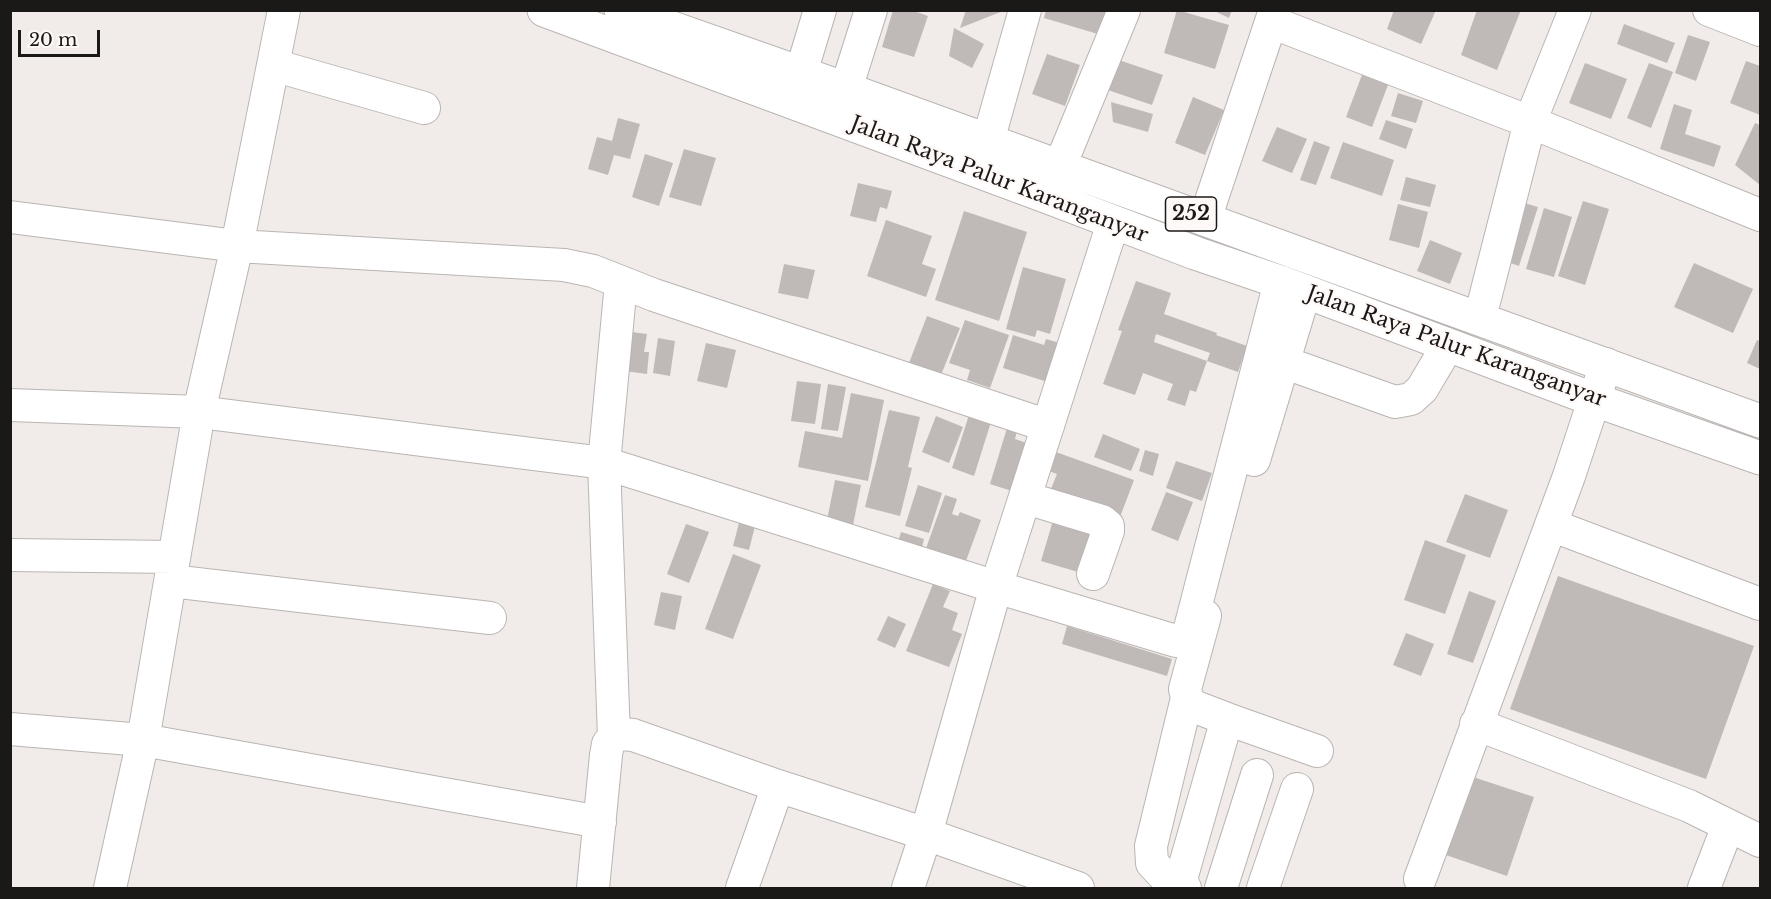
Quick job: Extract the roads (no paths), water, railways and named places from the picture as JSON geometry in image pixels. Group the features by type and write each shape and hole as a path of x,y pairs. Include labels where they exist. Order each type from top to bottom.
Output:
{"main road":[{"name":"Jalan Raya Palur Karanganyar","path":"543,10 662,28 846,89 983,156 1109,238 1195,254 1448,345 1590,413 1761,458"},
{"name":"Jalan Raya Palur Karanganyar","path":"621,10 983,156 1060,166 1761,422"},
{"path":"1048,197 1060,166"},
{"path":"1109,238 1123,190"},
{"path":"1195,254 1204,219"}],"street":[{"path":"110,888 143,741 200,412 237,246 284,10"},
{"path":"801,73 820,10"},
{"path":"846,89 871,10"},
{"path":"983,156 1025,10"},
{"path":"1060,166 1124,10"},
{"path":"1478,318 1530,122 1575,10"},
{"path":"1709,10 1761,30"},
{"path":"1204,219 1273,16 1761,215"},
{"path":"273,64 424,108"},
{"path":"10,217 237,246 564,265 593,271 654,296 1048,426"},
{"path":"908,888 926,834 996,587 1109,238"},
{"path":"614,737 604,463 621,283"},
{"path":"10,405 200,412 604,463 996,587 1176,641 1186,637 1190,628 1292,287"},
{"path":"1292,287 1283,362 1274,396 1212,591 1185,689 1187,698 1193,706 1227,720 1317,750"},
{"path":"1283,362 1395,402 1411,399 1422,389 1448,345"},
{"path":"1420,879 1551,525 1606,364"},
{"path":"1026,498 1102,521 1108,525 1093,574"},
{"path":"1551,525 1761,604"},
{"path":"10,555 173,569 490,618"},
{"path":"1187,698 1151,846 1152,863 1166,878 1182,887 1227,720"},
{"path":"1476,724 1689,806 1761,841"},
{"path":"10,729 143,741 600,822"},
{"path":"593,888 608,744 614,737 622,734 633,735 778,786 926,834 1072,888"},
{"path":"1221,888 1257,775"},
{"path":"742,888 778,786"},
{"path":"1263,888 1297,789"},
{"path":"1704,888 1728,826"}]}
